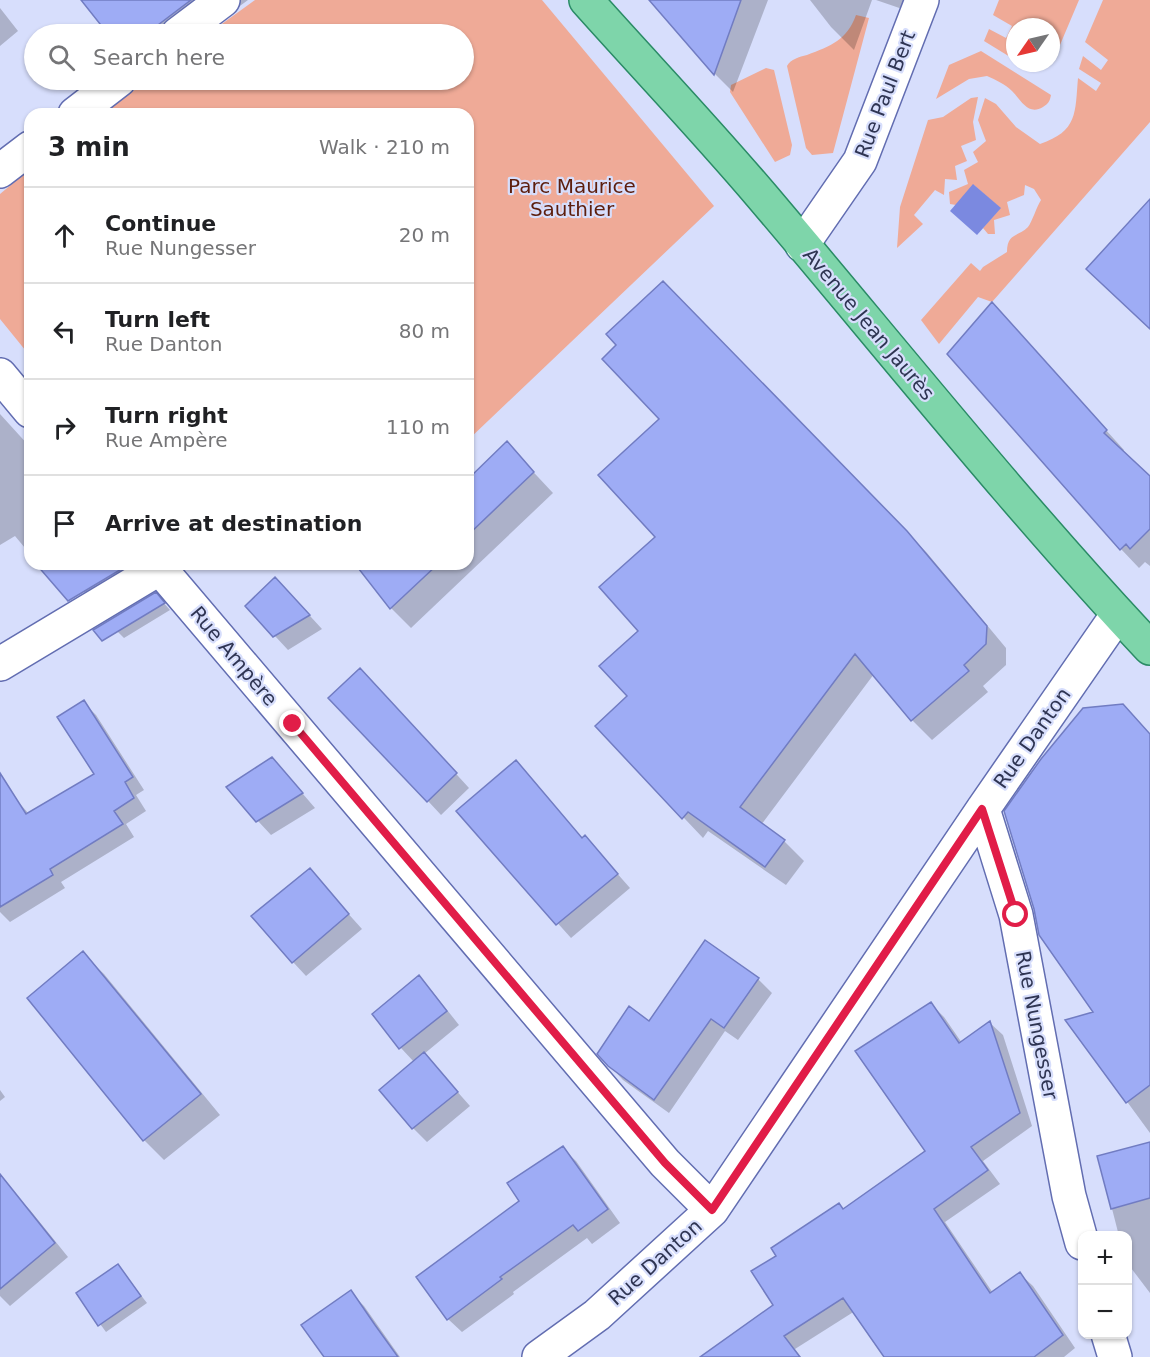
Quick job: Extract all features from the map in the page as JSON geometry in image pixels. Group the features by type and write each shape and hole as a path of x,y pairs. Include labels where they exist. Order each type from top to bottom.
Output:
{"main road":[{"name":"Avenue Jean Jaurès","path":"586,0 761,195 1118,614 1150,648"}],"street":[{"path":"191,24 223,0"},
{"name":"Rue Paul Bert","path":"802,245 860,161 922,0"},
{"path":"83,108 107,90"},
{"path":"0,171 24,153"},
{"path":"0,375 24,404"},
{"path":"0,664 152,570"},
{"name":"Rue Ampère","path":"161,570 665,1163 712,1210"},
{"name":"Rue Danton","path":"539,1357 597,1315 712,1210 982,809 1118,614"},
{"name":"Rue Nungesser","path":"982,809 1016,915 1069,1196 1079,1231"},
{"path":"1109,1339 1114,1357"}],"green space":[{"name":"Parc Maurice Sauthier","path":"255,0 542,0 714,206 474,434 474,108 110,108 134,90 474,90 474,24 222,24"},
{"path":"999,0 1079,0 1060,45 1060,18 1006,18 1006,23 993,15"},
{"path":"1103,0 1150,0 1150,122 992,302 978,297 939,344 921,320 971,263 980,271 1007,252 1009,241 1028,227 1041,200 1034,189 1025,185 1024,195 1007,202 1010,215 994,220 995,234 988,234 983,228 1000,208 974,185 956,205 950,204 949,192 968,184 964,170 978,162 973,152 986,141 978,120 985,98 996,104 1016,127 1040,144 1062,133 1068,127 1075,111 1078,78 1096,91 1101,83 1079,69 1083,56 1101,70 1108,60 1085,42"},
{"path":"856,15 869,18 833,153 812,155 806,148 787,66 795,59 837,41 848,31"},
{"path":"989,29 1006,38 1006,54 984,41"},
{"path":"981,51 1006,67 1006,72 1014,72 1051,95 1043,107 1033,110 1025,106 1006,86 987,76 969,79 936,99 949,65"},
{"path":"766,68 774,70 792,145 790,155 775,162 730,92 731,85"},
{"path":"978,97 973,122 976,140 961,146 967,161 955,166 957,180 945,179 944,195 935,190 914,215 923,224 897,248 900,207 928,120 943,117 971,98"},
{"path":"24,174 24,349 0,319 0,194"}],"water":[{"path":"973,184 1001,208 977,235 950,211"}],"building":[{"path":"81,0 191,0 159,24 100,24"},
{"path":"649,0 741,0 714,75"},
{"path":"1150,199 1150,329 1086,269"},
{"path":"663,281 907,531 987,626 986,644 964,665 969,671 911,721 855,654 740,807 785,840 765,867 688,812 682,819 595,726 627,696 599,666 638,631 599,587 655,537 598,475 659,419 602,359 616,345 606,334"},
{"path":"992,302 1107,430 1104,433 1150,476 1150,529 1130,549 1126,544 1120,550 947,354"},
{"path":"507,441 534,472 474,529 474,473"},
{"path":"41,570 120,570 68,601"},
{"path":"360,570 432,570 390,609"},
{"path":"275,577 310,615 273,637 245,606"},
{"path":"156,592 165,603 102,641 93,630"},
{"path":"360,668 457,773 427,802 328,698"},
{"path":"84,700 133,777 125,782 134,798 114,811 123,824 50,869 53,875 0,907 0,773 26,814 94,774 57,717"},
{"path":"1123,704 1150,734 1150,1085 1126,1103 1065,1020 1093,1012 1039,935 1034,909 1004,811 1041,759 1083,708"},
{"path":"272,757 303,793 256,822 226,787"},
{"path":"516,760 582,838 585,835 618,874 556,925 456,811"},
{"path":"310,868 349,914 292,963 251,916"},
{"path":"705,940 759,978 724,1028 711,1019 654,1100 608,1066 597,1054 629,1006 649,1021"},
{"path":"83,951 201,1094 143,1141 27,998"},
{"path":"419,975 447,1011 399,1049 372,1014"},
{"path":"931,1002 959,1043 990,1021 1020,1113 971,1147 988,1170 934,1209 990,1293 1020,1272 1063,1335 1034,1357 884,1357 843,1298 784,1336 800,1357 700,1357 773,1305 751,1271 776,1256 771,1248 839,1203 843,1209 925,1151 855,1051"},
{"path":"424,1052 458,1092 412,1129 379,1090"},
{"path":"1150,1142 1150,1198 1111,1209 1097,1156"},
{"path":"563,1146 608,1209 578,1231 573,1225 500,1277 502,1279 447,1320 416,1277 519,1201 507,1183"},
{"path":"0,1174 55,1243 0,1289"},
{"path":"118,1264 141,1296 98,1326 76,1293"},
{"path":"351,1290 398,1357 324,1357 301,1325"}],"route":[{"path":"293,724 665,1163 712,1210 982,809 1016,915"}]}
